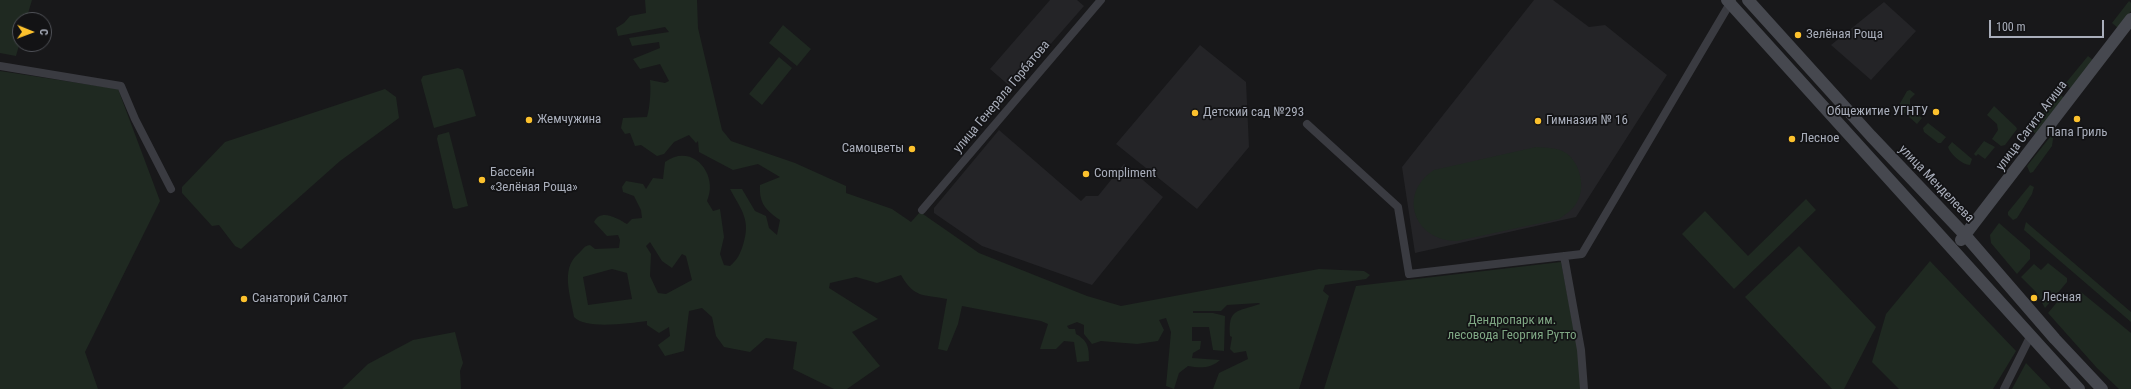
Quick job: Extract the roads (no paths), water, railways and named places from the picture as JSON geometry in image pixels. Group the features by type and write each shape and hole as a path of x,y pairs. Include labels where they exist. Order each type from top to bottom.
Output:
{"main road":[{"name":"улица Менделеева","path":"1748,0 1870,136 1965,235 2055,339 2102,389"},
{"path":"1729,1 1858,146 1954,249 2030,337 2079,389"},
{"name":"улица Сагита Агиша","path":"1954,249 2131,19"}],"street":[{"name":"улица Генерала Горбатова","path":"922,210 1101,0"},
{"path":"1307,124 1398,207 1409,274 1582,254 1729,1"},
{"path":"0,66 121,86 135,119 171,189"},
{"path":"1564,256 1581,350 1584,389"},
{"path":"2004,389 2030,337"}],"place":[{"name":"Зелёная Роща","path":"1798,35"},
{"name":"Общежитие УГНТУ","path":"1936,112"},
{"name":"Детский сад №293","path":"1195,113"},
{"name":"Папа Гриль","path":"2077,119"},
{"name":"Жемчужина","path":"529,120"},
{"name":"Гимназия № 16","path":"1538,121"},
{"name":"Лесное","path":"1792,139"},
{"name":"Самоцветы","path":"912,149"},
{"name":"Compliment","path":"1086,174"},
{"name":"Бассейн «Зелёная Роща»","path":"482,180"},
{"name":"Лесная","path":"2034,298"},
{"name":"Санаторий Салют","path":"244,299"}],"park label":[{"name":"Дендропарк им. лесовода Георгия Рутто","path":"1512,328"}]}
